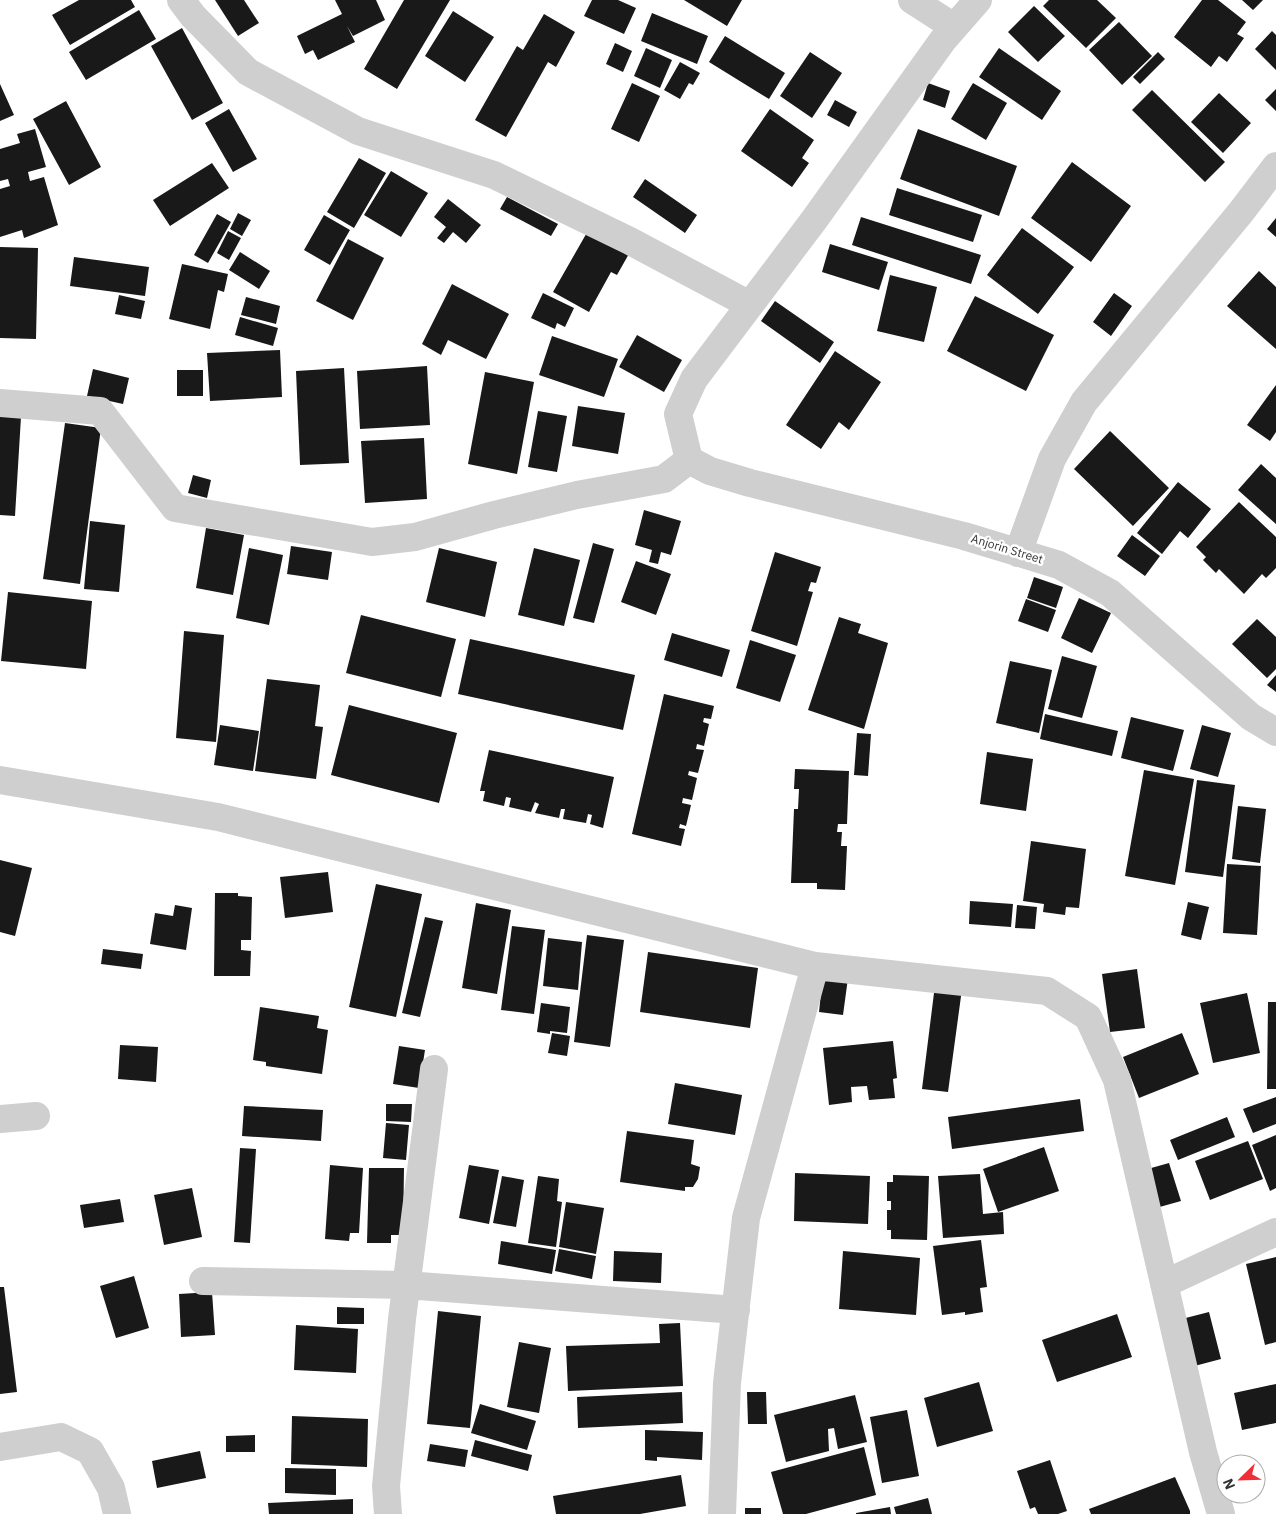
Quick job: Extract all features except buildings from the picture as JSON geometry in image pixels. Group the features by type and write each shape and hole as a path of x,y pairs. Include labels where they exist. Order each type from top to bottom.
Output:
{"street":[{"path":"181,0 193,16 248,72 290,95 358,131 494,174 630,241 750,305"},
{"path":"912,0 954,27"},
{"path":"0,403 100,411 175,508 372,542 415,537 577,495 664,479 689,460 678,414 694,379 814,220 954,27 978,0"},
{"path":"1018,552 1052,459 1084,402 1241,212 1276,166"},
{"name":"Anjorin Street","path":"689,460 710,471 750,483 964,536 1059,565 1110,593 1251,717 1275,730"},
{"path":"0,780 218,817 814,966 1047,991 1088,1017 1117,1080 1203,1452 1221,1514"},
{"path":"722,1514 727,1383 746,1218 814,966"},
{"path":"388,1514 386,1486 406,1285 434,1070"},
{"path":"0,1119 36,1116"},
{"path":"1164,1284 1276,1232"},
{"path":"203,1281 406,1285 736,1310"},
{"path":"0,1447 62,1437 90,1451 111,1488 117,1514"}]}
